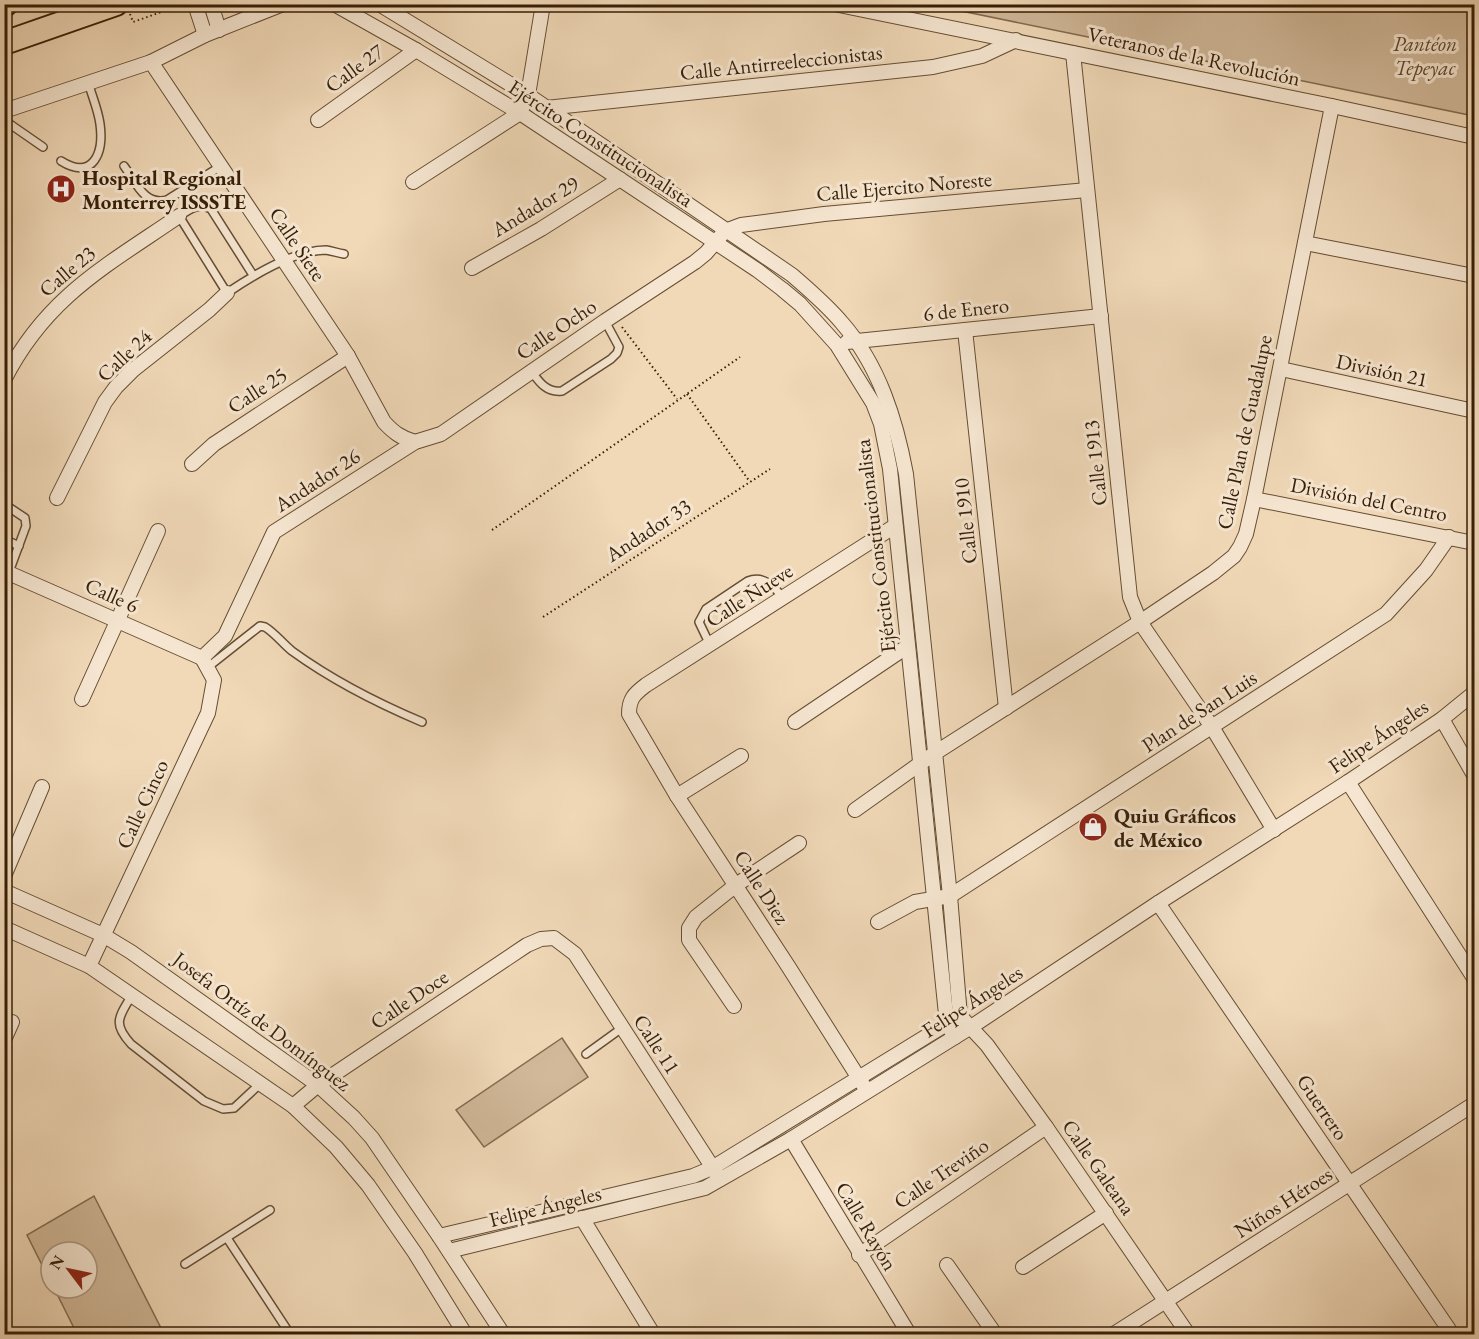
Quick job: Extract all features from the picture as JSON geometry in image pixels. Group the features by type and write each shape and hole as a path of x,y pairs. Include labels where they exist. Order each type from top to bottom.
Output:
{"main road":[{"path":"4,43 116,4"}],"street":[{"path":"195,4 205,35"},
{"path":"211,4 219,30"},
{"path":"4,111 151,62 205,35 283,4"},
{"name":"Ejército Constitucionalista","path":"334,4 520,113 757,270 806,311 837,345 873,403 881,424 890,469 947,1024 955,1036"},
{"name":"Ejército Constitucionalista","path":"379,4 528,95 792,275 843,324 880,383 900,442 906,474 950,896 960,1016"},
{"path":"413,182 520,113 528,95 543,4"},
{"name":"Veteranos de la Revolución","path":"834,4 1474,137"},
{"name":"Calle Antirreeleccionistas","path":"546,108 933,67 982,56 1016,40"},
{"name":"Calle 27","path":"318,120 416,50"},
{"name":"Calle 1913","path":"1073,53 1130,597 1140,622 1212,727 1274,830"},
{"name":"Calle Siete","path":"151,62 348,356 384,422 402,438 415,442"},
{"name":"Calle Plan de Guadalupe","path":"855,810 920,766 935,753 1140,622 1213,573 1234,556 1246,534 1254,499 1332,106"},
{"name":"Andador 29","path":"472,268 542,229 620,179"},
{"name":"Calle Ejercito Noreste","path":"725,231 761,222 824,214 1088,190"},
{"name":"Calle 23","path":"4,380 25,343 50,312 86,279 179,216"},
{"name":"Calle Ocho","path":"415,442 441,434 609,318 695,262 725,231"},
{"path":"1305,243 1474,276"},
{"name":"Calle 24","path":"57,498 105,402 116,387 132,370 209,310 227,293"},
{"name":"6 de Enero","path":"837,345 855,340 1101,316"},
{"name":"Calle 1910","path":"965,330 1006,708"},
{"name":"Calle 25","path":"192,464 214,444 348,356"},
{"name":"División 21","path":"1281,369 1474,411"},
{"name":"Andador 26","path":"205,663 225,636 274,532 415,442"},
{"name":"División del Centro","path":"1254,499 1474,543"},
{"name":"Calle Nueve","path":"629,703 634,694 646,685 895,526"},
{"path":"82,699 158,531"},
{"name":"Plan de San Luis","path":"950,896 1386,614 1426,570 1449,537"},
{"name":"Calle 6","path":"7,571 117,620 205,663"},
{"path":"795,722 908,646"},
{"name":"Calle Cinco","path":"89,966 208,713 214,680 205,663"},
{"name":"Felipe Ángeles","path":"439,1236 693,1176 716,1174 791,1139 971,1027 1158,903 1348,782 1442,719 1474,693"},
{"name":"Calle Diez","path":"629,703 629,714 633,724 677,796 867,1091"},
{"path":"1442,719 1474,775"},
{"path":"677,796 741,756"},
{"path":"1348,782 1474,978"},
{"path":"4,876 42,787"},
{"path":"734,1006 688,939 689,928 696,916 736,885 799,843"},
{"name":"Josefa Ortíz de Domínguez","path":"4,891 103,935 151,965 318,1085 372,1138 503,1335"},
{"path":"878,922 915,902 950,896"},
{"name":"Guerrero","path":"1158,903 1452,1335"},
{"path":"4,928 89,966 293,1106 336,1147 368,1185 415,1252 465,1335"},
{"name":"Calle Doce","path":"293,1106 318,1085 527,945 541,939 554,938"},
{"name":"Calle 11","path":"554,938 575,954 716,1174"},
{"path":"960,1016 971,1027"},
{"name":"Felipe Ángeles","path":"449,1251 705,1188 716,1174 859,1079 960,1016"},
{"path":"4,1040 12,1022"},
{"name":"Calle Galeana","path":"971,1027 987,1045 1046,1127 1188,1335"},
{"name":"Niños Héroes","path":"1114,1335 1474,1104"},
{"name":"Calle Treviño","path":"859,1255 1046,1127"},
{"name":"Calle Rayón","path":"791,1139 909,1335"},
{"path":"1023,1267 1106,1213"},
{"path":"582,1218 653,1335"},
{"path":"947,1265 995,1335"}],"lane":[{"path":"61,161 73,168 81,169 93,163 98,155 100,125 88,82"},
{"path":"4,120 43,147"},
{"path":"124,166 145,195 152,201 159,202 167,200 221,166"},
{"path":"253,275 212,209 204,205 195,206 179,216 227,293 253,275 285,260 326,250 344,254"},
{"path":"531,371 545,388 554,392 574,385 617,353 619,347 609,318"},
{"path":"4,504 25,518 26,526 7,571"},
{"path":"4,539 19,546"},
{"path":"710,645 699,622 701,615 706,609 748,581 755,578 762,579 783,598"},
{"path":"205,663 260,626 265,627 291,650 328,674 391,709 422,722"},
{"path":"132,994 121,1015 119,1025 121,1033 131,1044 204,1101 222,1109 234,1108 261,1083"},
{"path":"586,1053 622,1028"},
{"path":"185,1264 270,1210"},
{"path":"227,1238 290,1335"}],"path":[{"path":"133,22 167,10 165,4"},
{"path":"609,318 678,400"},
{"path":"492,530 740,357"},
{"path":"687,394 750,482"},
{"name":"Andador 33","path":"543,617 770,469"}],"green space":[{"name":"Pantéon Tepeyac","path":"932,5 1474,5 1474,116"},
{"path":"562,1038 588,1077 484,1147 456,1110"},
{"path":"94,1196 164,1334 77,1334 60,1300 99,1300 99,1240 39,1240 39,1259 27,1235"}],"place":[{"name":"Hospital Regional Monterrey ISSSTE","path":"61,189"},
{"name":"Quiu Gráficos de México","path":"1093,827"}]}
